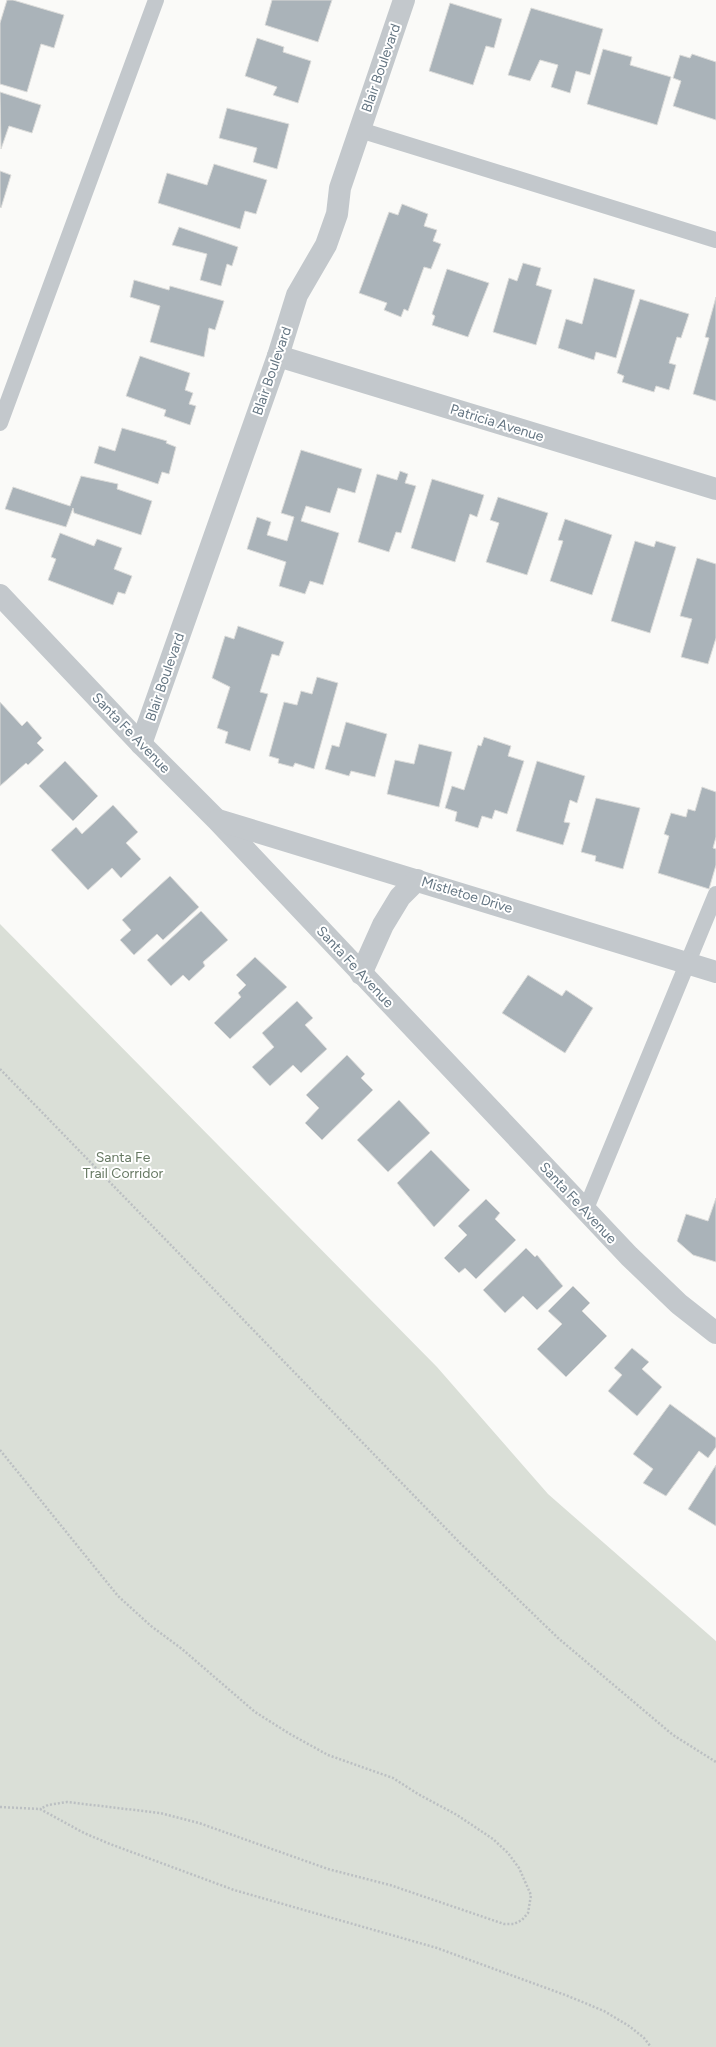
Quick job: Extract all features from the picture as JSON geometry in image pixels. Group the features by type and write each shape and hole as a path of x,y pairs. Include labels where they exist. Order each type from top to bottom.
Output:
{"street":[{"name":"Blair Boulevard","path":"141,744 278,356 297,295 326,245 337,214 340,188 404,0"},
{"name":"Patricia Avenue","path":"278,356 716,489"},
{"name":"Santa Fe Avenue","path":"0,595 141,744 218,820 361,974 629,1256 679,1304 716,1334"},
{"name":"Mistletoe Drive","path":"218,820 716,972"},
{"path":"361,974 383,925 400,896 416,880"}],"lane":[{"path":"0,423 156,0"},
{"path":"360,130 716,240"},
{"path":"585,1210 716,894"}],"path":[{"path":"0,1069 454,1536 536,1617 558,1638 673,1735 716,1762"},
{"path":"0,1450 118,1596 151,1626 182,1649 255,1712 290,1734 328,1754 393,1778 418,1794 456,1814 493,1839 508,1853 519,1868 531,1895 530,1906 522,1920 514,1924 504,1924 390,1884 328,1869 199,1823 160,1813 67,1802 48,1805 40,1809"},
{"path":"0,1807 40,1809 84,1833 110,1844 234,1890 422,1943 568,1996 604,2011 629,2026 644,2038 650,2047"}],"green space":[{"name":"Santa Fe Trail Corridor","path":"0,924 437,1367 548,1494 716,1641 716,2047 0,2047"}],"building":[{"path":"7,0 13,0 64,15 54,48 41,44 27,92 0,84 0,23"},
{"path":"272,0 332,0 318,42 265,25"},
{"path":"450,3 502,19 494,48 486,46 473,85 429,71"},
{"path":"531,8 603,29 590,75 576,71 570,93 551,87 558,65 540,60 530,81 508,75"},
{"path":"257,38 284,47 283,52 311,61 298,103 273,95 277,87 245,76"},
{"path":"603,49 632,57 630,65 671,77 657,125 587,104"},
{"path":"692,54 716,62 716,120 673,106 681,81 673,78 680,55 690,58"},
{"path":"0,92 41,105 32,133 9,126 1,149"},
{"path":"227,108 289,124 277,169 253,162 257,148 219,138"},
{"path":"214,164 267,180 256,214 245,211 240,229 158,203 167,173 207,185"},
{"path":"0,171 11,175 1,208 0,207"},
{"path":"402,204 428,214 424,226 437,230 433,241 441,244 431,269 424,267 408,311 404,309 401,317 384,310 387,303 359,293 389,212 398,215"},
{"path":"179,227 238,247 232,266 227,264 221,286 200,280 207,254 172,245"},
{"path":"523,263 541,268 536,285 552,290 536,345 493,332 509,278 517,281"},
{"path":"447,269 489,283 468,337 432,325 435,316 432,314"},
{"path":"594,278 635,290 616,358 596,352 594,360 558,348 566,319 582,324"},
{"path":"134,280 169,290 170,286 224,301 215,330 209,328 204,357 150,342 160,306 130,297"},
{"path":"716,297 716,401 693,394 709,338 705,337"},
{"path":"640,299 689,314 681,338 677,337 669,363 676,365 669,390 656,386 654,392 622,382 624,376 617,373"},
{"path":"140,356 190,373 185,390 193,393 189,404 196,406 190,425 164,416 166,410 126,396"},
{"path":"122,428 167,441 166,443 176,447 169,474 162,472 158,484 94,463 99,446 115,451"},
{"path":"301,450 362,469 355,493 338,488 330,513 306,506 301,521 339,533 323,585 310,581 305,594 279,586 286,562 247,549 257,517 271,522 267,535 287,541 294,517 281,513"},
{"path":"400,471 408,474 405,483 416,486 401,533 396,532 389,552 358,542 377,474 397,480"},
{"path":"81,476 118,484 117,489 152,501 141,535 74,513 73,508 66,527 5,509 13,487 70,506"},
{"path":"432,479 484,495 477,517 470,514 455,562 411,548"},
{"path":"498,497 548,513 527,575 486,562 499,523 490,520"},
{"path":"565,519 612,535 592,595 550,581 563,541 558,540"},
{"path":"60,533 94,546 97,539 122,548 114,569 132,576 125,594 118,592 113,605 48,580 56,559 51,557"},
{"path":"635,541 654,547 656,541 676,547 650,633 611,621"},
{"path":"697,558 716,564 716,638 708,664 681,657 692,619 680,616"},
{"path":"238,626 284,642 279,656 272,654 260,692 268,694 250,751 225,743 228,732 217,728 230,687 212,678 225,636 234,639"},
{"path":"317,677 338,683 314,769 295,763 293,767 278,763 279,759 269,756 284,702 297,705 301,691 312,694"},
{"path":"0,702 22,726 27,721 42,738 37,743 44,750 28,765 26,763 0,786"},
{"path":"346,722 387,734 375,777 351,771 349,776 325,769 332,745 339,747"},
{"path":"484,737 511,746 508,756 524,761 507,814 495,810 492,819 482,816 478,828 455,821 457,812 445,808 452,786 464,790 478,745 481,746"},
{"path":"419,744 452,752 439,807 387,794 395,760 414,764"},
{"path":"65,761 98,796 73,821 39,786"},
{"path":"537,761 585,776 577,803 570,800 564,822 570,823 563,845 516,831"},
{"path":"702,787 716,792 716,837 713,848 716,849 716,865 709,889 658,873 669,836 664,834 671,813 686,817 688,809 695,811"},
{"path":"596,798 640,808 623,869 595,861 596,856 581,852"},
{"path":"113,805 138,832 126,843 141,859 121,878 112,868 88,890 51,850 76,827 82,834"},
{"path":"170,876 199,907 163,940 157,934 134,955 120,940 131,930 122,920"},
{"path":"201,911 228,940 203,962 205,966 189,981 183,975 171,986 147,960"},
{"path":"255,957 287,987 230,1039 214,1023 241,997 238,993 246,985 236,975"},
{"path":"528,975 562,996 566,990 593,1008 565,1053 502,1013"},
{"path":"297,1001 313,1018 305,1025 327,1049 301,1073 293,1065 270,1086 252,1067 274,1047 262,1033"},
{"path":"347,1055 365,1074 361,1078 373,1090 322,1140 305,1123 319,1108 306,1095"},
{"path":"399,1100 430,1133 388,1172 357,1140"},
{"path":"431,1150 470,1190 434,1227 397,1183"},
{"path":"716,1198 716,1262 693,1255 677,1241 686,1214 708,1221"},
{"path":"486,1199 500,1213 495,1219 516,1240 476,1279 465,1268 459,1273 444,1258 467,1235 458,1226"},
{"path":"526,1248 535,1257 537,1255 563,1286 537,1310 523,1296 505,1313 483,1290"},
{"path":"573,1286 590,1303 582,1311 607,1336 566,1377 537,1349 562,1324 548,1311"},
{"path":"632,1348 649,1362 642,1369 662,1387 637,1416 608,1391 622,1375 614,1368"},
{"path":"670,1404 716,1438 716,1447 708,1458 699,1451 666,1496 643,1483 653,1469 633,1454"},
{"path":"716,1465 716,1526 688,1509"}]}
